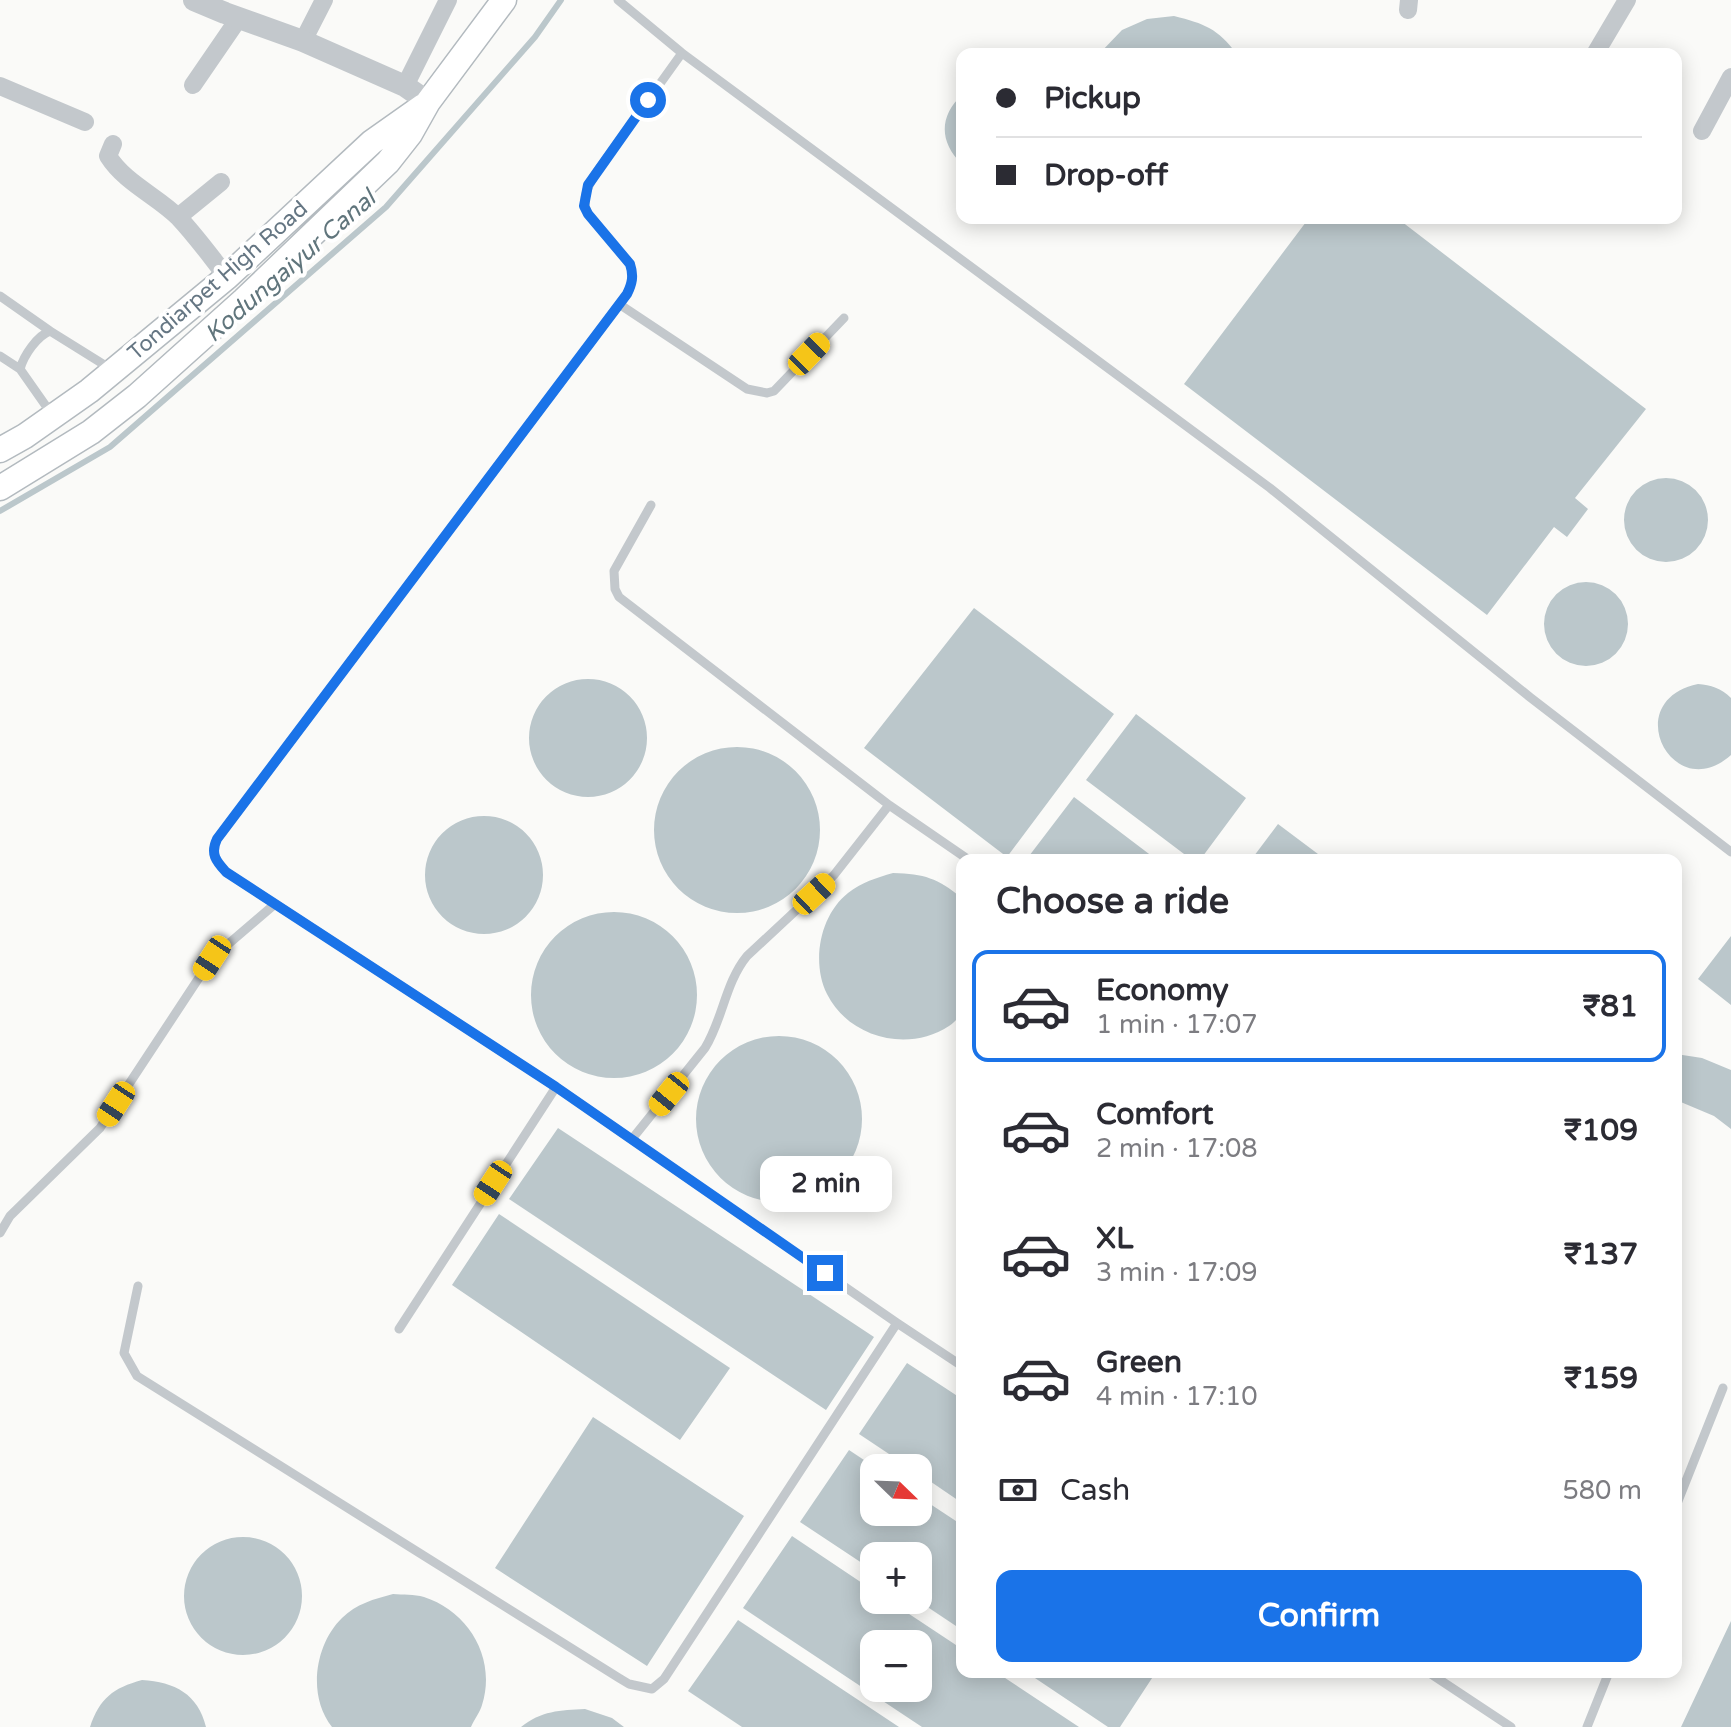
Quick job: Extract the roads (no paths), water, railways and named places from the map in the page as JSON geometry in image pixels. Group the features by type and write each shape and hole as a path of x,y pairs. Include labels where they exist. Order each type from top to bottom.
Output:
{"main road":[{"name":"Tondiarpet High Road","path":"0,488 91,432 126,405 244,300 388,162 410,134 428,102 504,0"},
{"name":"Tondiarpet High Road","path":"0,450 89,391 227,277 372,142 428,102"}],"street":[{"path":"194,0 303,41 405,86 428,102"},
{"path":"303,41 324,0"},
{"path":"405,86 448,0"},
{"path":"1599,48 1627,0"},
{"path":"193,85 239,18"},
{"path":"1702,131 1731,77"},
{"path":"0,86 85,122"},
{"path":"113,144 108,156 112,163 178,217 227,277"},
{"path":"178,217 221,182"}],"lane":[{"path":"618,0 682,53 1270,488 1531,698 1731,852"},
{"path":"682,53 598,170 585,196 584,206 588,214 630,264 633,273 630,288 217,839 213,851 216,861 226,872 556,1087 956,1362"},
{"path":"0,296 113,370"},
{"path":"619,304 747,389 767,393 774,391 844,318"},
{"path":"20,369 42,334 50,331"},
{"path":"0,356 20,369 53,416"},
{"path":"651,505 614,571 615,589 619,597 889,805 960,854"},
{"path":"632,1139 714,1034 732,978 739,966 834,875 889,805"},
{"path":"0,1233 10,1216 100,1128 212,958 275,904"},
{"path":"399,1329 556,1087"},
{"path":"138,1286 124,1353 137,1376 619,1678 652,1689 664,1679 897,1323"},
{"path":"1682,1491 1723,1388"},
{"path":"1437,1678 1511,1727"},
{"path":"1587,1727 1607,1678"}],"waterway":[{"name":"Kodungaiyur Canal","path":"0,511 110,447 386,207 535,37 561,0"}]}
